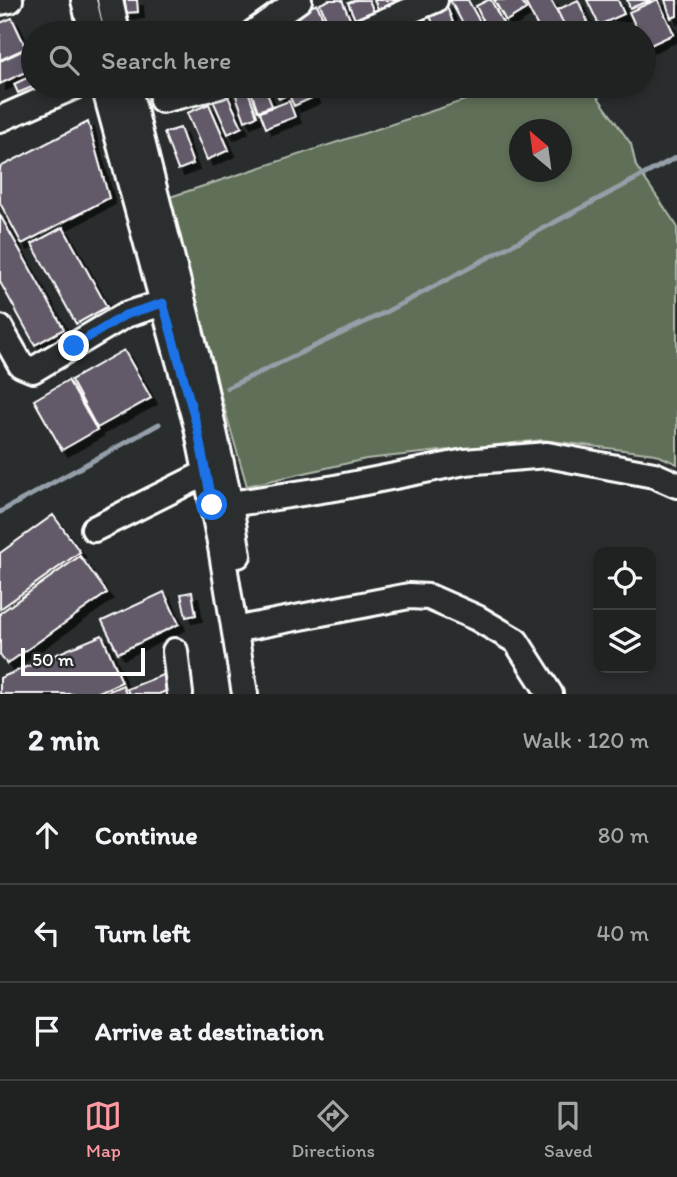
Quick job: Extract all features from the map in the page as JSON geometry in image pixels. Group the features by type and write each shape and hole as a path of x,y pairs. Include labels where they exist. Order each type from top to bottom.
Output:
{"street":[{"path":"0,2 10,0"},
{"path":"84,0 89,21"},
{"path":"110,0 114,21"},
{"path":"270,21 299,0"},
{"path":"385,21 435,0"},
{"path":"0,119 48,98"},
{"path":"107,98 197,427 245,694"},
{"path":"131,98 202,377 230,504 258,694"},
{"path":"0,328 21,365 33,370 125,315 163,303"},
{"path":"230,504 335,488 465,463 547,455 654,475 677,485"},
{"path":"94,529 206,473"},
{"path":"249,627 409,596 429,597 477,618 516,642 550,694"},
{"path":"175,651 180,694"}],"green space":[{"path":"471,98 598,98 631,144 636,166 677,226 677,464 655,454 543,440 366,459 247,486 164,199"}],"building":[{"path":"125,0 137,0 138,12 125,13"},
{"path":"329,0 342,0 351,21 327,21 320,4"},
{"path":"369,0 376,17 356,21 348,3"},
{"path":"374,0 414,0 381,15"},
{"path":"450,0 468,0 479,21 461,21"},
{"path":"491,0 502,21 483,21 476,6"},
{"path":"494,0 521,0 526,9 506,21"},
{"path":"524,0 551,0 562,21 535,21"},
{"path":"578,0 587,21 562,21 557,10"},
{"path":"587,0 618,0 624,14 608,21 597,21"},
{"path":"627,0 652,0 630,8"},
{"path":"658,0 674,34 656,42 656,21 633,21 629,12"},
{"path":"665,0 677,0 677,16 671,18"},
{"path":"317,4 324,21 294,21 291,15"},
{"path":"446,4 452,21 432,21 428,11"},
{"path":"12,18 21,37 21,50 0,60 0,23"},
{"path":"21,51 21,74 0,84 0,61"},
{"path":"21,81 21,92 18,93 14,84"},
{"path":"212,98 229,98 242,127 228,134"},
{"path":"237,98 250,98 257,116 245,121"},
{"path":"253,98 269,98 272,106 258,111"},
{"path":"290,98 312,98 294,106"},
{"path":"289,101 295,117 266,128 260,112"},
{"path":"209,104 229,150 207,160 187,113"},
{"path":"88,122 109,198 22,244 0,203 0,167"},
{"path":"180,128 193,164 178,170 164,133"},
{"path":"0,215 64,329 35,345 0,282"},
{"path":"63,227 107,307 76,324 32,244"},
{"path":"124,350 151,398 97,428 71,380"},
{"path":"68,380 97,430 62,450 34,400"},
{"path":"53,515 80,552 0,609 0,553"},
{"path":"80,556 107,593 7,664 0,655 0,613"},
{"path":"164,592 179,624 118,653 102,621"},
{"path":"192,592 196,615 186,617 181,594"},
{"path":"102,635 122,682 94,694 0,694 0,678"},
{"path":"165,674 171,689 159,694 129,694 127,689"},
{"path":"123,685 126,694 102,694"}],"waterway":[{"path":"227,388 388,311 677,157"},
{"path":"0,512 159,424"}],"route":[{"path":"74,346 125,315 163,303 197,427 212,505"}]}
